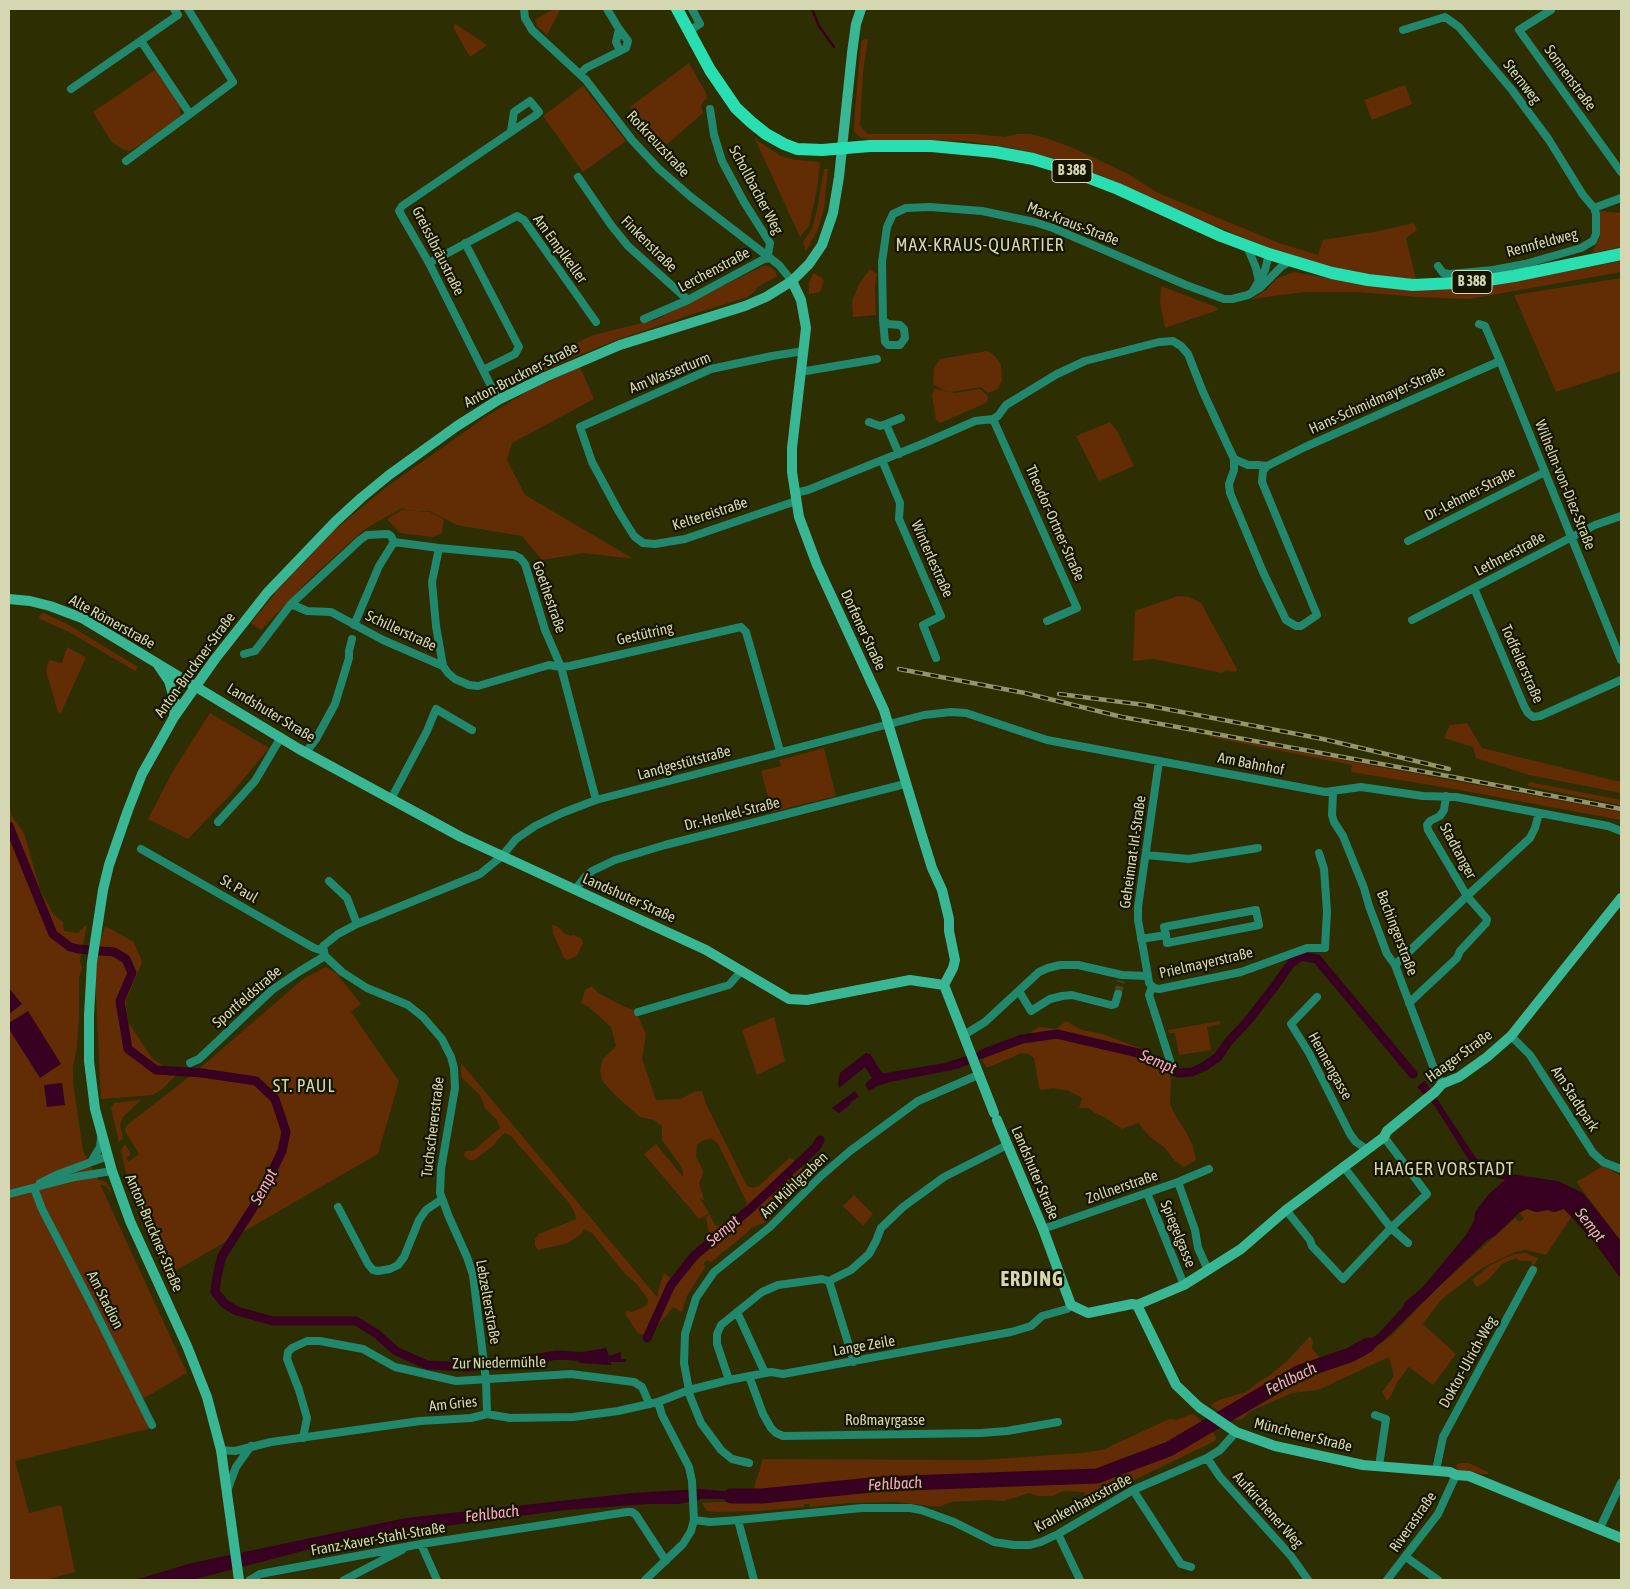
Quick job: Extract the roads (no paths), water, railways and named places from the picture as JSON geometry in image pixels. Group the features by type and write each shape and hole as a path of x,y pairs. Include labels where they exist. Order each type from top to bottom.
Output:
{"main road":[{"name":"B 388","path":"677,9 722,88 736,108 757,127 784,144 798,148 822,150 924,146 951,147 1033,159 1066,169 1118,189 1247,246 1332,273 1368,280 1436,285 1475,282 1621,254"}],"street":[{"path":"72,90 142,42 176,12 187,9 233,82 126,161"},
{"name":"Rotkreuzstraße","path":"524,9 525,18 532,30 580,74 632,140 659,169 691,197 769,256 783,269 792,281"},
{"path":"580,74 586,68 626,48 628,41 606,9"},
{"path":"689,31 700,24 692,9"},
{"name":"Anton-Bruckner-Straße","path":"239,1580 221,1450 215,1424 199,1372 137,1239 112,1171 95,1108 89,1061 88,1015 92,962 103,890 119,833 142,774 174,716 267,592 335,522 389,475 457,426 498,400 544,377 590,357 652,334 745,306 773,294 792,281 817,253 826,236 837,191 852,53 856,24 861,9"},
{"name":"Sonnenstraße","path":"1551,10 1519,30 1621,172"},
{"name":"Sternweg","path":"1403,30 1445,17 1459,27 1520,101 1548,140 1583,195 1594,208"},
{"path":"619,29 616,42 620,51"},
{"path":"142,42 190,114"},
{"name":"Schollbacher Weg","path":"710,109 714,135 722,161 744,202 770,243 769,256"},
{"name":"Greisslbräustraße","path":"498,400 429,263 400,214 400,208 511,131"},
{"name":"Finkenstraße","path":"578,177 628,246 688,300"},
{"path":"1594,208 1621,198"},
{"name":"Max-Kraus-Straße","path":"883,320 882,262 889,220 898,210 915,207 975,210 1011,216 1053,228 1213,296 1232,300 1241,298 1262,287 1290,261"},
{"name":"Rennfeldweg","path":"1438,266 1443,273 1450,274 1493,270 1524,264 1581,248 1593,241 1596,234 1596,214 1594,208"},
{"name":"Am Emplkeller","path":"429,263 517,216 524,220 596,322"},
{"path":"465,244 519,347 517,353 482,370"},
{"path":"1247,246 1256,268 1259,282"},
{"path":"1253,291 1265,270 1270,254"},
{"name":"Lerchenstraße","path":"644,319 688,300 769,256"},
{"name":"Dorfener Straße","path":"792,281 801,300 806,320 806,336 792,448 792,472 799,517 805,537 884,710 932,868 942,890 949,919 949,932 954,960 953,968 944,986"},
{"name":"Wilhelm-von-Diez-Straße","path":"1479,324 1485,326 1621,660"},
{"path":"994,419 1006,405 1057,374 1085,361 1159,342 1173,341 1181,346 1188,354 1203,392 1234,459 1234,470 1229,484 1230,493 1286,620 1296,626 1301,626 1317,615 1262,482 1263,471 1267,466"},
{"name":"Am Wasserturm","path":"580,427 711,369 804,351"},
{"path":"800,372 877,359"},
{"name":"Hans-Schmidmayer-Straße","path":"1267,466 1305,447 1500,362"},
{"path":"869,422 880,426 901,418"},
{"name":"Keltereistraße","path":"580,427 592,462 634,536 643,543 656,544 685,539 796,497 808,490 975,421 994,419"},
{"name":"Theodor-Ortner-Straße","path":"994,419 1077,608 1047,621"},
{"path":"886,424 899,454"},
{"path":"1234,459 1248,465 1267,466"},
{"name":"Winterlestraße","path":"882,460 900,503 899,519 942,616 923,625 936,658"},
{"name":"Dr.-Lehmer-Straße","path":"1408,541 1545,472"},
{"name":"Lethnerstraße","path":"1412,620 1595,525 1621,516"},
{"path":"244,654 255,651 291,604 360,540 367,536 388,534 394,542 438,548 432,582 436,626 443,666"},
{"name":"Schillerstraße","path":"394,542 379,566 355,626 443,666 455,679 468,685 478,686 549,665 561,666"},
{"name":"Goethestraße","path":"438,548 514,555 520,558 525,564 545,630 561,666"},
{"name":"Todfeilerstraße","path":"1474,588 1524,706 1533,717 1540,716 1621,680"},
{"name":"Alte Römerstraße","path":"9,599 34,602 70,613 95,625 196,686"},
{"path":"291,604 307,610 331,612 355,626"},
{"name":"Gestütring","path":"561,666 570,666 741,627 746,632 780,751"},
{"path":"306,752 316,739 336,704 349,658 352,639"},
{"path":"156,662 170,681 175,702 174,716"},
{"path":"561,666 596,800"},
{"name":"Landshuter Straße","path":"196,686 306,752 469,841 706,950 789,999 807,1000 840,995 910,980 944,986 1007,1145 1046,1230 1071,1305"},
{"path":"391,799 427,731 436,709 472,730"},
{"name":"Am Bahnhof","path":"888,724 936,713 959,712 1048,740 1325,792 1361,787 1423,796 1446,796 1621,830"},
{"name":"Landgestütstraße","path":"502,856 516,839 534,826 596,800 888,724"},
{"path":"218,822 255,781 281,737"},
{"name":"Geheimrat-Irl-Straße","path":"1148,976 1138,920 1138,907 1159,761"},
{"name":"Dr.-Henkel-Straße","path":"575,890 592,871 615,860 665,845 905,784"},
{"name":"Bachingerstraße","path":"1333,792 1332,816 1343,836 1364,888 1387,954 1395,965 1433,1066 1442,1084"},
{"name":"Stadtanger","path":"1409,1003 1457,958 1460,951 1486,924 1487,919 1467,896 1428,830 1427,825 1430,821 1440,816 1444,810 1446,796"},
{"name":"Stadtanger","path":"1395,965 1530,838 1539,813"},
{"path":"1146,855 1189,859 1258,848"},
{"name":"St. Paul","path":"142,849 324,954 342,972 360,984 408,1005 423,1017 442,1040 451,1057"},
{"name":"Prielmayerstraße","path":"964,1035 992,1016 1039,972 1060,965 1078,965 1121,978 1148,976 1152,987 1159,989 1241,972 1307,948 1325,948 1327,912 1324,869 1319,853"},
{"path":"324,954 323,946 357,924 474,877 502,856"},
{"path":"329,881 347,898 357,924"},
{"name":"Haager Straße","path":"1071,1305 1088,1313 1132,1304 1137,1305 1184,1284 1241,1249 1286,1210 1384,1137 1387,1131 1436,1092 1442,1084 1459,1077 1511,1036 1621,898"},
{"path":"1256,910 1259,925 1167,943 1166,935 1164,927 1256,910"},
{"path":"1141,939 1166,935"},
{"name":"Sportfeldstraße","path":"190,1063 199,1059 272,990 324,954"},
{"path":"638,1012 729,985 742,970"},
{"path":"1152,987 1149,995 1172,1064"},
{"path":"1019,991 1031,1010 1050,999 1062,996 1072,996 1111,1005 1115,1004 1118,994"},
{"name":"Hennengasse","path":"1317,997 1291,1024 1309,1053 1350,1134 1366,1151"},
{"name":"Am Stadtpark","path":"1511,1036 1530,1055 1594,1153 1603,1162 1621,1169"},
{"name":"Tuchschererstraße","path":"338,1207 373,1270 390,1269 398,1265 404,1257 419,1220 426,1210 442,1199 441,1169 455,1088 454,1068 451,1057"},
{"name":"Am Mühlgraben","path":"749,1463 732,1459 721,1450 698,1418 689,1390 684,1363 685,1330 696,1298 714,1272 770,1227 821,1176 850,1151 918,1100 977,1071"},
{"path":"90,1163 100,1147 102,1135"},
{"path":"1286,1210 1310,1240 1312,1246 1343,1279 1391,1228 1427,1194 1384,1137"},
{"path":"829,1281 851,1270 869,1254 880,1228 903,1208 944,1177 1007,1145"},
{"path":"34,1188 56,1175 108,1156"},
{"path":"1343,1166 1391,1228 1408,1243"},
{"name":"Zollnerstraße","path":"1046,1230 1178,1182 1210,1168"},
{"path":"9,1194 75,1177 112,1171"},
{"path":"1178,1182 1195,1230 1198,1248 1208,1270"},
{"name":"Am Stadion","path":"34,1188 42,1209 152,1425"},
{"name":"Spiegelgasse","path":"1147,1193 1184,1284"},
{"name":"Lebzelterstraße","path":"442,1199 467,1257 472,1274 483,1357 487,1414"},
{"name":"Doktor-Ulrich-Weg","path":"1436,1470 1443,1437 1533,1270"},
{"path":"729,1380 716,1344 717,1334 721,1325 762,1292 778,1285 822,1279 829,1281"},
{"path":"829,1281 854,1362"},
{"name":"Lange Zeile","path":"658,1402 689,1390 749,1376 772,1372 783,1374 1010,1332 1031,1326 1042,1316 1066,1309 1071,1305"},
{"name":"Münchener Straße","path":"1137,1305 1176,1385 1208,1414 1236,1432 1275,1446 1363,1465 1436,1470 1469,1476 1621,1538"},
{"path":"737,1312 765,1373"},
{"name":"Zur Niedermühle","path":"303,1438 307,1418 287,1359 288,1352 297,1344 307,1342 320,1341 363,1349 395,1367 456,1381 571,1374 634,1382 642,1387 649,1403"},
{"name":"Roßmayrgasse","path":"749,1376 762,1414 771,1428 783,1436 1007,1432 1058,1422"},
{"path":"645,1580 683,1544 691,1531 694,1520 692,1481 687,1462 662,1415 658,1402"},
{"name":"Am Gries","path":"221,1450 235,1451 251,1446 420,1421 471,1418 487,1414 510,1418 572,1418 618,1411 658,1402"},
{"path":"1375,1415 1386,1419 1379,1466"},
{"name":"Krankenhausstraße","path":"694,1520 710,1522 862,1508 896,1507 921,1510 954,1522 994,1542 1030,1545 1058,1534 1133,1490 1207,1458 1220,1450 1236,1432"},
{"path":"227,1491 236,1466 251,1446"},
{"name":"Aufkirchener Weg","path":"1207,1458 1220,1477 1291,1556 1308,1580"},
{"name":"Riverastraße","path":"1387,1580 1438,1514 1456,1475"},
{"path":"1599,1530 1621,1484"},
{"path":"1133,1490 1181,1564 1191,1567"},
{"name":"Franz-Xaver-Stahl-Straße","path":"250,1580 260,1574 409,1546 630,1512 636,1515 666,1561"},
{"path":"738,1520 754,1580"},
{"path":"1058,1534 1080,1580"},
{"path":"421,1544 437,1580"},
{"path":"344,1580 409,1546"},
{"path":"1406,1557 1438,1580"}],"water":[{"path":"9,988 22,1004 9,1014"},
{"path":"28,1011 61,1064 40,1078 9,1029 9,1023"},
{"path":"988,1049 992,1050 978,1061 957,1069 890,1082 869,1091 865,1084 872,1078 865,1067 839,1088 840,1073 866,1053 870,1054 882,1073 886,1073 945,1063"},
{"path":"1425,1081 1476,1158 1482,1163 1498,1166 1510,1174 1558,1181 1583,1193 1621,1241 1621,1279 1595,1243 1564,1209 1554,1212 1548,1210 1536,1212 1527,1209 1519,1213 1496,1235 1487,1240 1382,1342 1360,1356 1353,1356 1350,1355 1351,1351 1378,1334 1403,1307 1405,1302 1423,1287 1466,1235 1474,1221 1475,1212 1489,1194 1505,1180 1483,1174 1472,1165 1434,1105 1417,1087"},
{"path":"62,1083 65,1105 47,1107 44,1085"},
{"path":"855,1091 859,1097 851,1102 850,1105 839,1113 832,1108"},
{"path":"606,1348 609,1356 621,1352 621,1359 626,1359 626,1362 611,1362 611,1365 579,1363 577,1353"},
{"path":"699,1489 751,1493 750,1499 701,1499 679,1504 649,1504 565,1510 407,1531 322,1546 192,1580 135,1580 192,1563 406,1518 633,1493"}],"waterway":[{"path":"812,9 819,26 834,47"},
{"name":"Sempt","path":"9,826 53,934 70,947 114,952 126,959 132,973 120,1001 128,1049 156,1070 202,1073 256,1081 275,1099 286,1132 282,1151 260,1197 222,1256 215,1292 225,1304 237,1311 273,1321 356,1321 377,1334 396,1351 427,1365 466,1367 510,1363 557,1355 589,1357"},
{"name":"Sempt","path":"982,1054 1022,1039 1057,1034 1138,1053 1178,1073 1192,1072 1218,1057 1291,963 1301,956 1317,959 1413,1074"},
{"name":"Sempt","path":"647,1338 671,1285 694,1256 750,1209 816,1147 820,1140"},
{"name":"Fehlbach","path":"731,1496 762,1496 881,1484 1097,1476 1169,1449 1300,1372 1350,1355 1368,1345"}],"tunnel":[{"path":"1118,994 1121,981"}],"railway":[{"path":"899,669 1025,693 1122,717 1621,809"},
{"path":"1059,694 1145,705 1323,739 1449,769"}],"district":[{"name":"MAX-KRAUS-QUARTIER","path":"980,245"},
{"name":"ST. PAUL","path":"304,1086"},
{"name":"HAAGER VORSTADT","path":"1444,1169"},
{"name":"ERDING","path":"1032,1280"}]}
